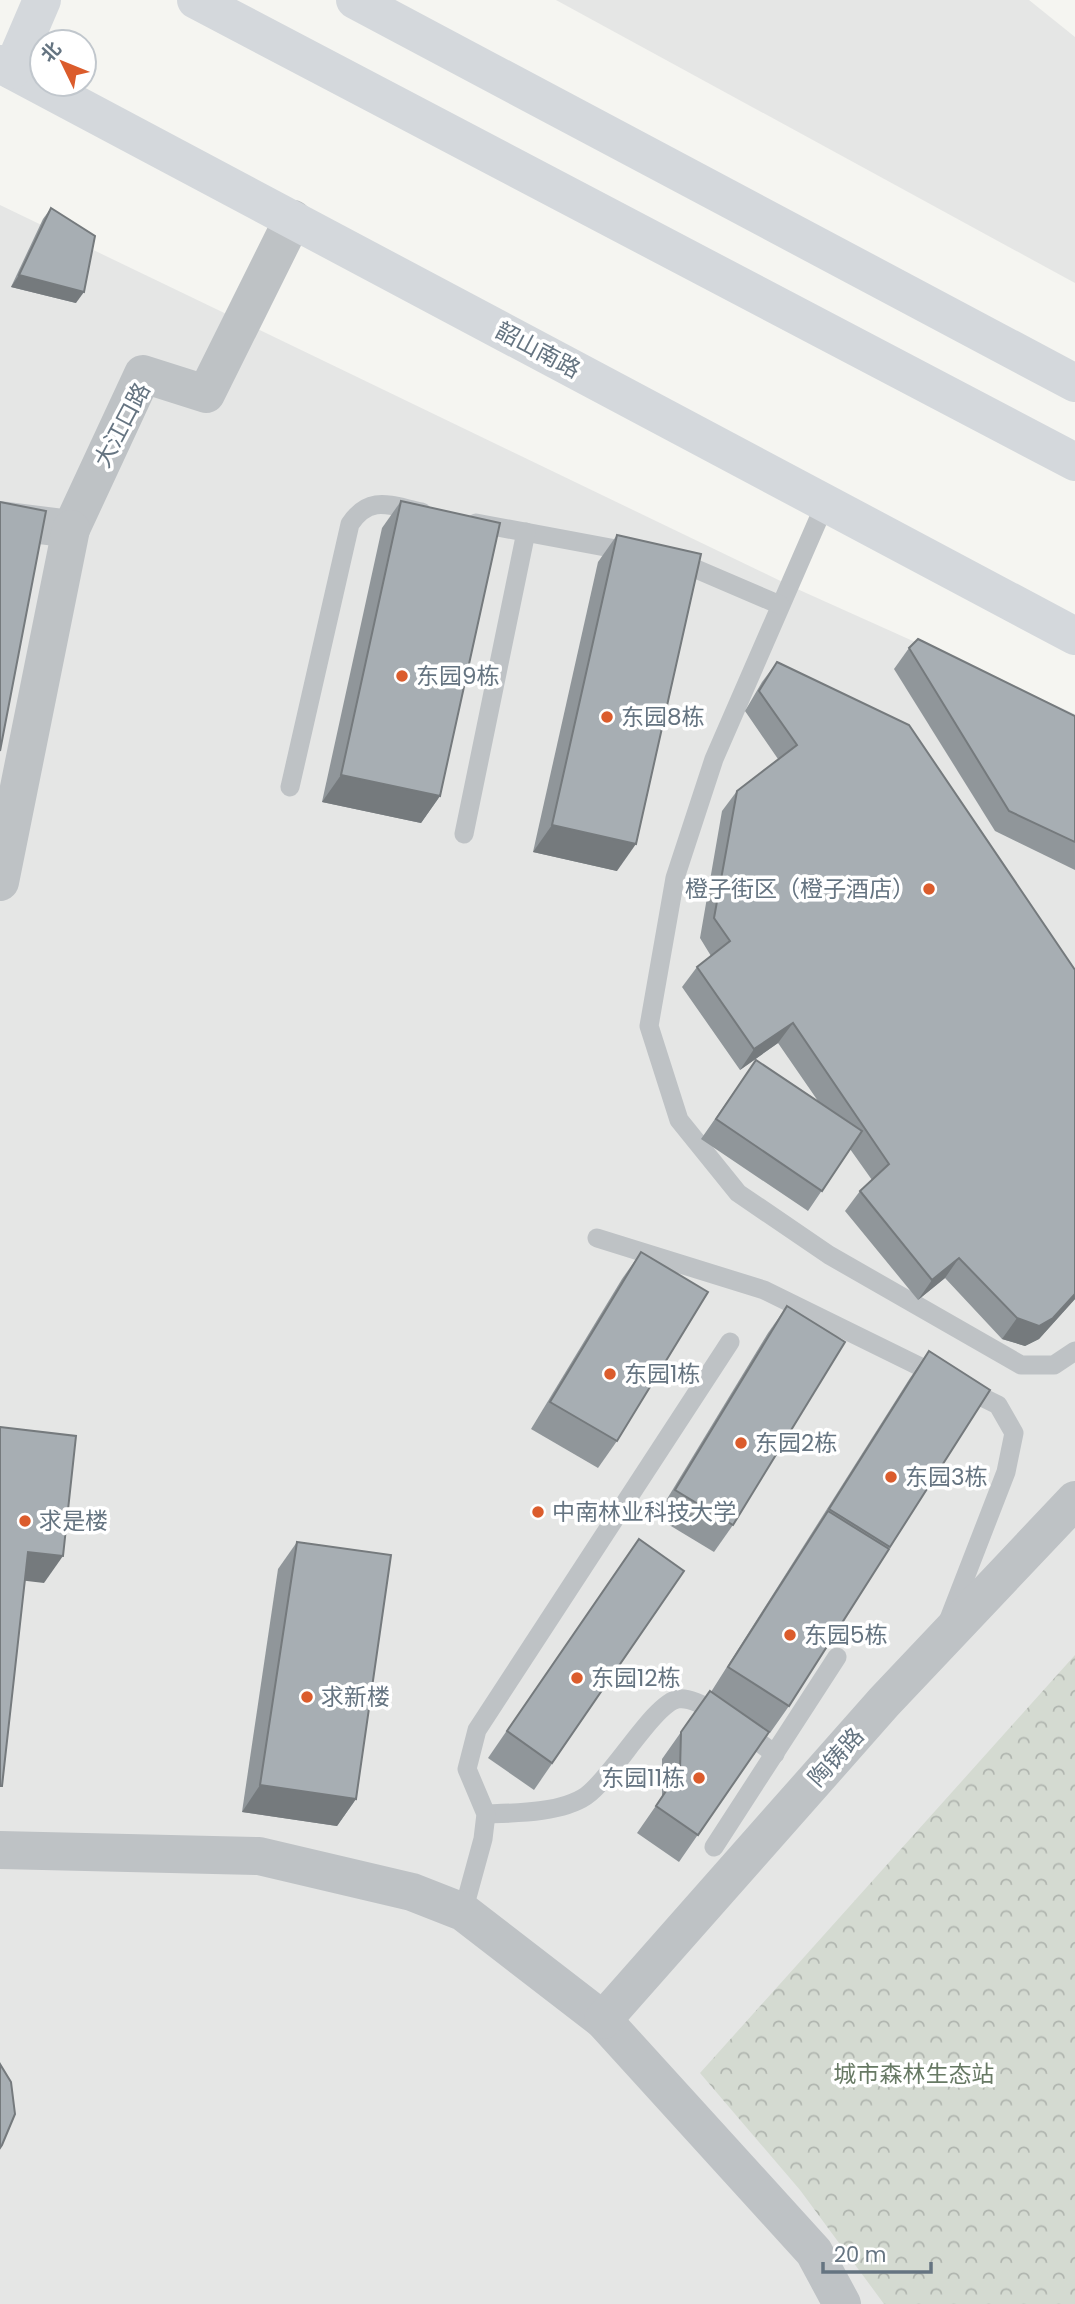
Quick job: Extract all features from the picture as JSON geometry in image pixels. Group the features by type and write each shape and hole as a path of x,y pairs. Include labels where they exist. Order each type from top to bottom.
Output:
{"main road":[{"path":"6,67 42,0"},
{"path":"196,0 1075,462"},
{"path":"355,0 1075,383"},
{"name":"韶山南路","path":"6,67 1075,636"}],"street":[{"name":"大江口路","path":"71,528 143,374 206,394 293,219"},
{"path":"0,520 71,528 0,881"},
{"name":"陶铸路","path":"603,2020 940,1643 1075,1500"},
{"path":"0,1850 259,1856 412,1892 463,1912 603,2020 814,2252 842,2304"}],"lane":[{"path":"290,787 350,524 359,510 374,503 437,515"},
{"path":"825,504 714,758 675,878 649,1026 679,1120 738,1193 829,1255 1021,1365 1054,1365 1075,1351"},
{"path":"463,520 678,561 780,605"},
{"path":"464,834 526,532"},
{"path":"597,1238 764,1290 998,1405 1014,1433 1006,1472 940,1643"},
{"path":"463,1912 483,1839 486,1814 467,1769 478,1730 730,1342"},
{"path":"714,1847 837,1657"},
{"path":"486,1814 535,1812 584,1798 607,1778 661,1707 677,1699 696,1701 775,1754"}],"shaded area":[{"path":"556,0 1029,0 1075,37 1075,283"},
{"name":"中南林业科技大学","path":"0,205 795,588 1075,714 1075,2304 0,2304"}],"green space":[{"name":"城市森林生态站","path":"1075,1655 1075,2304 884,2304 800,2190 700,2073"}],"building":[{"path":"51,208 95,236 84,292 19,275"},
{"name":"东园9栋","path":"401,501 500,523 440,796 341,775"},
{"path":"0,502 46,511 0,751"},
{"name":"东园8栋","path":"617,535 701,554 636,844 552,825"},
{"path":"918,639 1075,716 1075,842 1009,811 909,648"},
{"path":"777,662 909,725 1075,970 1075,1294 1053,1318 1039,1326 1017,1318 959,1258 932,1280 860,1191 889,1164 793,1023 754,1049 697,967 730,941 714,918 737,791 797,745 759,691"},
{"path":"756,1060 862,1131 822,1191 716,1119"},
{"name":"东园1栋","path":"641,1252 708,1292 617,1441 550,1402"},
{"name":"东园2栋","path":"787,1306 845,1342 733,1525 675,1490"},
{"name":"东园3栋","path":"929,1351 990,1390 890,1547 829,1509"},
{"path":"0,1427 76,1436 63,1556 28,1552 2,1786 0,1786"},
{"name":"东园5栋","path":"828,1511 889,1549 789,1706 728,1667"},
{"name":"东园12栋","path":"639,1539 684,1571 552,1763 507,1731"},
{"name":"求新楼","path":"297,1542 391,1555 356,1799 260,1785"},
{"name":"东园11栋","path":"710,1691 769,1732 698,1835 656,1806 680,1770 681,1732"},
{"path":"0,2064 11,2082 15,2114 0,2148"}],"place":[{"name":"东园9栋","path":"402,676"},
{"name":"东园8栋","path":"607,717"},
{"name":"橙子街区（橙子酒店）","path":"929,889"},
{"name":"东园1栋","path":"610,1374"},
{"name":"东园2栋","path":"741,1443"},
{"name":"东园3栋","path":"891,1477"},
{"name":"中南林业科技大学","path":"538,1512"},
{"name":"求是楼","path":"25,1521"},
{"name":"东园5栋","path":"790,1635"},
{"name":"东园12栋","path":"577,1678"},
{"name":"求新楼","path":"307,1697"},
{"name":"东园11栋","path":"699,1778"}]}
